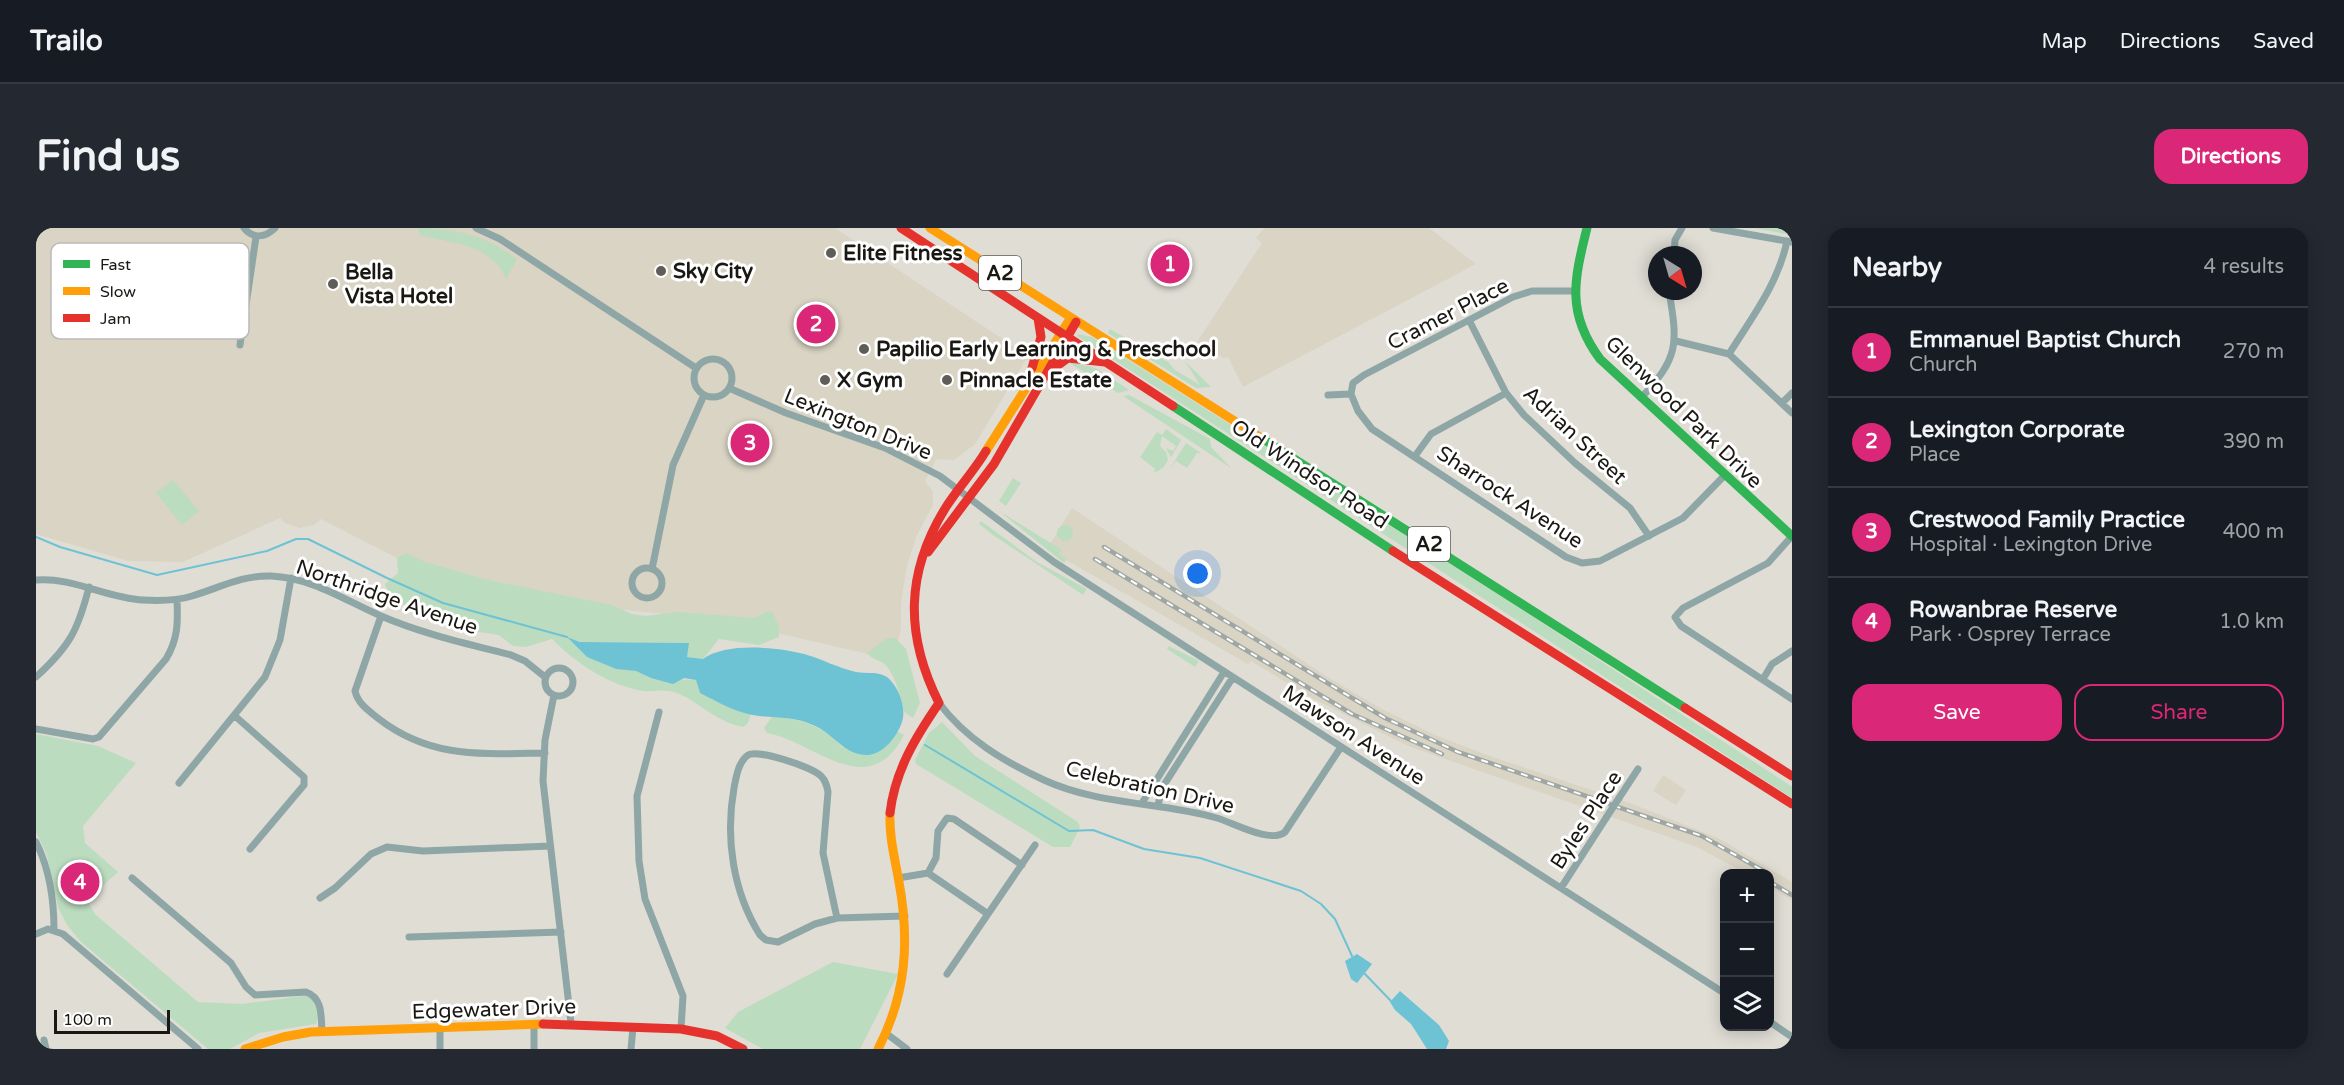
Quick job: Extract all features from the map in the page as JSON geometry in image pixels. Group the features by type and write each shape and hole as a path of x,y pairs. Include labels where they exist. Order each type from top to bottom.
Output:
{"main road":[{"name":"Old Windsor Road","path":"901,228 1423,570 1792,804"},
{"name":"Old Windsor Road","path":"930,228 1073,320 1230,416 1792,776"},
{"name":"Glenwood Park Drive","path":"1587,228 1573,291 1576,317 1584,338 1600,359 1724,476 1792,536"},
{"path":"1030,376 1041,337 1038,318"},
{"path":"1064,334 1073,320"},
{"name":"Celebration Drive","path":"923,559 969,500 1049,372 1064,334"},
{"name":"Celebration Drive","path":"939,703 924,674 913,634 913,595 923,559 934,528 982,457 1030,376 1064,334"},
{"path":"1049,372 1059,360 1066,357 1106,362"},
{"path":"878,1049 887,1034 898,1005 906,972 905,916 890,815 895,781 914,739 939,703"},
{"name":"Edgewater Drive","path":"245,1049 283,1037 322,1032 571,1023 681,1029 717,1036 743,1049"}],"street":[{"path":"243,228 256,237 265,236 274,228"},
{"path":"476,228 500,239 696,368"},
{"path":"1675,246 1682,228"},
{"path":"1713,228 1789,241 1773,286 1729,354"},
{"path":"249,284 256,237"},
{"name":"Cramer Place","path":"1351,394 1353,383 1364,375 1513,297 1532,291 1573,291"},
{"path":"1641,398 1670,363 1676,341 1671,300"},
{"name":"Adrian Street","path":"1469,320 1506,393 1524,415 1575,463 1630,508 1649,536"},
{"path":"240,345 241,339"},
{"path":"1676,341 1729,354 1792,413"},
{"path":"710,359 722,360 730,370 729,388 716,396 704,395 699,391 693,379 696,368 710,359"},
{"name":"Lexington Drive","path":"729,388 786,413 905,457 940,476 969,500"},
{"path":"1415,456 1431,434 1506,393"},
{"path":"1782,403 1792,393"},
{"path":"1328,395 1351,394"},
{"name":"Sharrock Avenue","path":"1351,394 1358,411 1372,429 1566,556 1582,563 1600,561 1690,512 1724,476"},
{"path":"652,569 673,465 704,395"},
{"name":"Mawson Avenue","path":"969,500 1054,562 1720,990"},
{"path":"1792,536 1768,563 1683,608 1675,617 1681,626 1792,699"},
{"path":"652,569 661,579 662,587 652,597 644,598 633,590 632,580 638,572 652,569"},
{"name":"Northridge Avenue","path":"36,580 51,580 89,587 139,600 177,600 252,576 291,578 326,589 381,616 525,661 545,677 546,688 554,695"},
{"path":"179,783 266,677 280,640 291,578"},
{"path":"36,677 71,639 80,623 89,587"},
{"path":"36,729 93,739 99,737 166,659 174,646 179,627 177,600"},
{"path":"381,616 356,691 357,699 366,709 403,736 449,752 544,753"},
{"path":"1763,679 1772,664 1792,651"},
{"path":"545,677 549,672 558,668 564,669 571,676 572,685 564,695 554,695 544,753 543,781 571,1023"},
{"path":"1142,803 1224,672"},
{"path":"1158,805 1162,788 1233,677"},
{"name":"Celebration Drive","path":"939,703 965,733 1011,764 1071,790 1097,797 1158,805 1204,815 1264,835 1278,837 1285,832 1341,747"},
{"path":"659,712 637,796 639,861 645,899 683,996 681,1029"},
{"path":"235,716 304,777 304,785 250,849"},
{"path":"837,918 823,854 828,792 826,783 820,775 802,767 760,753 752,754 741,762 735,783 731,844 735,871 744,903 758,932 766,940 782,941 815,924 837,918 905,916"},
{"name":"Byles Place","path":"1561,888 1638,769"},
{"path":"928,873 936,858 938,831 947,818 954,819 1022,865"},
{"path":"36,842 44,863 54,912 54,930"},
{"path":"947,974 1035,845"},
{"path":"320,898 335,888 371,854 387,847 423,850 550,846"},
{"path":"898,878 928,873 988,914"},
{"path":"132,878 231,963 246,987 255,995 306,992 312,994 320,1005 322,1032"},
{"path":"36,934 54,930 63,934 198,1049"},
{"path":"409,937 561,932"},
{"path":"534,1025 534,1049"},
{"path":"1774,1025 1792,1037"},
{"path":"631,1049 633,1027"},
{"path":"440,1029 440,1049"},
{"path":"887,1034 907,1049"},
{"path":"44,1040 46,1049"}],"shaded area":[{"path":"36,228 835,228 1028,356 975,444 954,460 936,459 925,481 933,492 933,505 917,535 907,565 901,603 901,628 894,660 764,630 656,613 572,605 397,558 321,519 314,525 299,528 285,523 280,518 183,562 128,561 36,534"},
{"path":"1264,228 1429,228 1476,264 1243,387 1228,357 1223,358 1197,342 1262,243 1256,238"},
{"path":"1072,508 1329,678 1382,709 1435,735 1484,754 1630,803 1720,839 1770,869 1738,869 1697,847 1408,746 1312,698 1251,661 1248,664 1047,549"},
{"path":"1663,775 1686,790 1676,805 1653,791"},
{"path":"1774,871 1792,882 1792,900 1774,889"}],"green space":[{"path":"419,228 471,235 495,245 517,260 506,279 500,267 481,252 457,243 419,235"},
{"path":"1754,228 1792,228 1792,235"},
{"path":"1110,329 1168,362 1175,370 1200,385 1185,361 1211,387 1196,388 1108,333"},
{"path":"1078,334 1092,337 1518,607 1782,780 1792,787 1792,798 1077,336"},
{"path":"1068,362 1096,368 1129,390 1118,393"},
{"path":"1129,395 1210,439 1211,447 1231,468 1123,396"},
{"path":"1166,429 1181,440 1171,457 1166,448 1173,451 1176,446 1162,436 1160,446 1166,452 1168,460 1163,468 1154,473 1155,469 1140,457 1157,432 1162,435"},
{"path":"1186,443 1201,453 1197,453 1187,468 1176,461 1169,470"},
{"path":"1013,478 1021,483 1006,506 999,501"},
{"path":"173,480 199,511 182,525 156,493"},
{"path":"999,511 1062,550 1059,554 1066,559 1064,563"},
{"path":"981,521 1037,562 1087,589 1083,595 993,535 979,524"},
{"path":"1065,525 1073,533 1065,541 1057,533"},
{"path":"406,553 425,562 488,580 612,605 632,614 646,616 677,612 755,618 768,611 773,613 779,627 779,637 759,645 719,639 703,659 687,657 688,643 582,642 568,638 587,657 616,669 636,671 651,678 696,680 700,693 751,714 748,723 743,727 722,720 678,693 642,691 602,677 570,656 552,639 526,647 513,646 499,635 466,630 395,601 388,593 385,584 398,573 397,558"},
{"path":"887,638 895,638 906,649 920,703 913,718 904,712 891,672 883,663 867,653"},
{"path":"1169,646 1199,661 1195,667 1167,649"},
{"path":"772,717 810,724 827,734 842,747 892,739 897,731 904,735 890,755 874,765 857,767 840,763 785,738 767,733 764,728"},
{"path":"942,722 975,756 1078,822 1080,827 1070,847 1053,847 916,764 915,760 929,733"},
{"path":"36,734 98,746 136,763 83,826 85,843 118,872 87,900 95,914 198,1002 242,1004 309,995 317,1008 316,1024 259,1033 230,1049 208,1049 81,942 67,925 58,907 47,855 36,832"},
{"path":"833,962 898,974 860,1049 763,1049 725,1028 738,1012"}],"water":[{"path":"567,637 580,642 689,643 687,657 703,659 725,650 752,647 804,654 849,670 887,677 900,696 903,718 895,736 885,747 873,754 859,754 845,748 820,729 806,722 751,715 728,707 700,693 696,680 684,678 673,684 636,671 616,669 587,657"},
{"path":"1357,954 1372,964 1357,983 1351,979 1345,961"},
{"path":"1400,991 1439,1025 1449,1041 1446,1049 1427,1049 1411,1024 1395,1010 1390,1002"}],"waterway":[{"path":"36,537 60,547 157,575 267,551 296,539 308,539 443,603 567,637"},
{"path":"925,745 1069,831 1093,830 1144,849 1200,858 1301,891 1321,904 1335,919 1352,956"},
{"path":"1364,973 1391,1001"}],"railway":[{"path":"1104,547 1385,718 1458,752 1702,836 1760,869"},
{"path":"1095,559 1352,714 1442,754"},
{"path":"1774,884 1792,895"}],"traffic: fast":[{"path":"1587,228 1576,280 1576,296 1582,326 1600,359 1792,536"},
{"path":"1173,406 1393,551"},
{"path":"1263,439 1685,708"}],"traffic: slow":[{"path":"930,228 1263,439"},
{"path":"986,451 1070,319"},
{"path":"878,1049 895,1009 905,947 902,904 891,839 890,813"},
{"path":"245,1049 283,1037 311,1032 543,1024"}],"traffic: jam":[{"path":"901,228 1173,406"},
{"path":"1032,368 1041,337 1038,318"},
{"path":"928,552 994,464 1076,322"},
{"path":"1049,372 1068,358 1105,362"},
{"path":"890,813 896,783 907,755 939,703 928,678 915,629 914,604 923,556 946,507 986,451"},
{"path":"1393,551 1792,804"},
{"path":"1685,708 1792,776"},
{"path":"543,1024 681,1029 717,1036 743,1049"}],"place":[{"name":"Elite Fitness","path":"831,253"},
{"name":"Emmanuel Baptist Church","path":"1170,264"},
{"name":"Sky City","path":"661,271"},
{"name":"Bella Vista Hotel","path":"333,284"},
{"name":"Lexington Corporate","path":"816,324"},
{"name":"Papilio Early Learning & Preschool","path":"864,349"},
{"name":"X Gym","path":"825,380"},
{"name":"Pinnacle Estate","path":"947,380"},
{"name":"Crestwood Family Practice","path":"750,443"},
{"name":"Rowanbrae Reserve","path":"80,882"}]}
